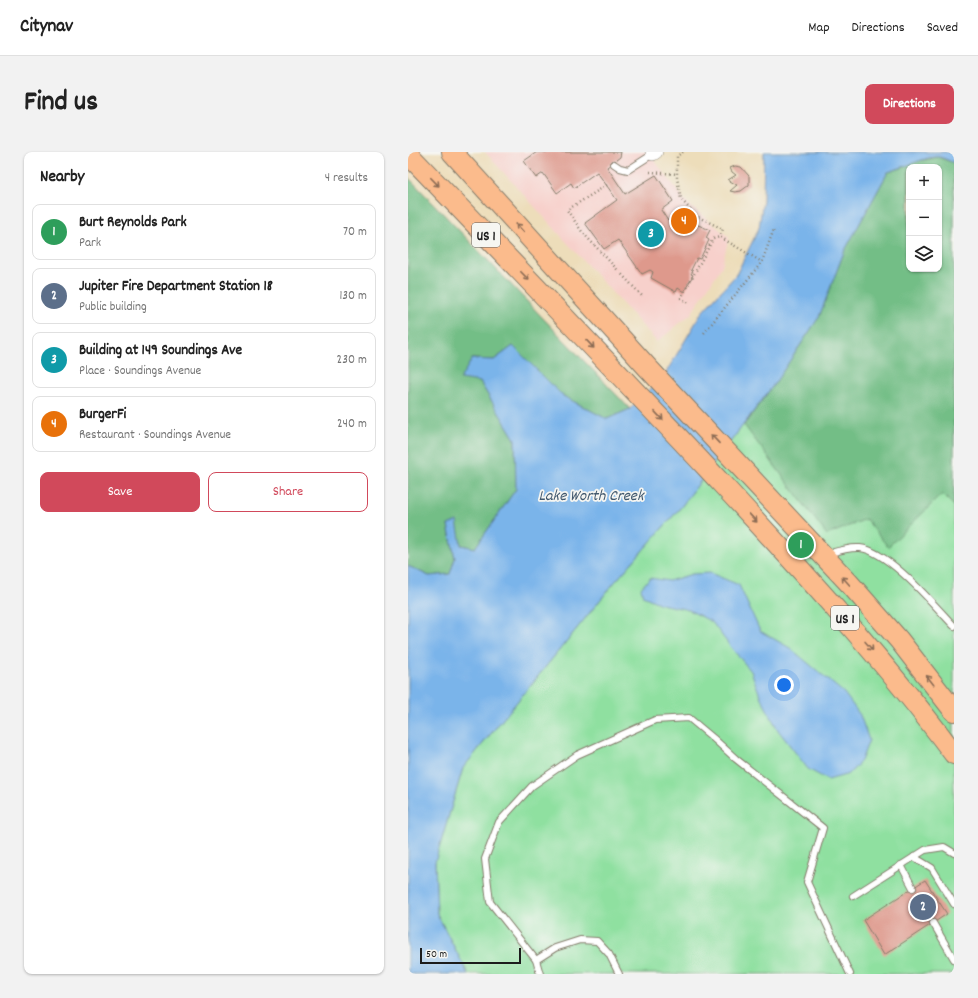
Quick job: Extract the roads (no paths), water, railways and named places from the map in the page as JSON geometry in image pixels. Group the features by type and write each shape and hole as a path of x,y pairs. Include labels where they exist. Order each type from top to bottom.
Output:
{"main road":[{"name":"US 1","path":"452,152 648,368 742,468 899,640 954,711"},
{"name":"US 1","path":"408,154 632,388 832,603 927,718 954,754"}],"lane":[{"path":"614,164 620,168 628,170 654,153"},
{"path":"823,556 841,550 860,548 879,554 918,587 954,626"},
{"path":"540,974 536,960 490,902 485,859 499,822 532,786 578,755 655,720 689,718 736,759 823,828 807,882 850,974"},
{"path":"853,896 925,850 944,847 954,853"},
{"path":"914,857 932,868 954,904"},
{"path":"901,865 913,888"},
{"path":"933,923 954,959"},
{"path":"536,960 555,948 580,940 597,941 609,954 618,974"}],"water":[{"name":"Lake Worth Creek","path":"764,152 954,152 954,163 941,157 934,157 906,164 906,166 888,172 844,252 819,317 775,383 681,507 614,583 463,768 435,862 437,914 468,974 408,974 408,566 429,576 450,574 455,558 448,525 457,521 461,545 475,548 516,489 515,439 480,382 460,379 472,359 494,360 513,346 563,396 607,419 630,409 664,376 702,312 736,275 759,228 763,200"},
{"path":"710,573 739,585 760,631 790,648 844,693 860,715 869,740 861,761 849,774 828,780 808,769 778,730 761,698 751,671 712,622 689,610 661,604 643,596 641,588 650,578 669,581 692,574"}],"place":[{"name":"BurgerFi","path":"684,221"},
{"name":"Building at 149 Soundings Ave","path":"651,234"},
{"name":"Burt Reynolds Park","path":"801,545"},
{"name":"Jupiter Fire Department Station 18","path":"923,907"}]}
